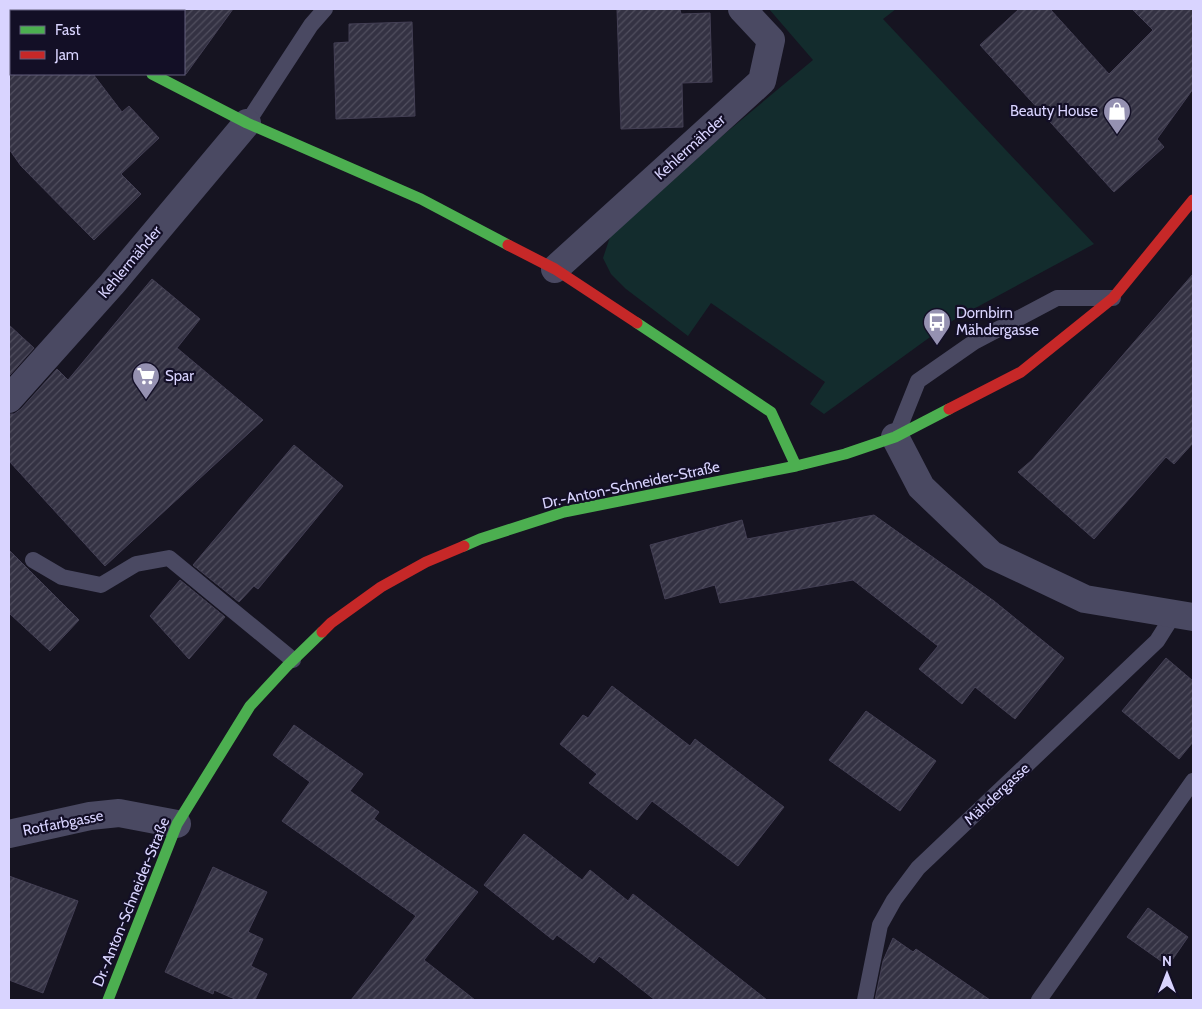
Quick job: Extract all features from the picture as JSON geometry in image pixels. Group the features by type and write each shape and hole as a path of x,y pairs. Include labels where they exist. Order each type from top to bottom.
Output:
{"main road":[{"path":"154,75 246,122 421,199 555,269 771,412 796,466"},
{"name":"Dr.-Anton-Schneider-Straße","path":"108,1000 177,824 250,706 331,623 381,587 426,562 480,539 564,512 796,466 845,454 896,436 1021,372 1113,298 1193,200"}],"street":[{"name":"Kehlermähder","path":"555,269 762,81 771,40 742,9"},
{"name":"Kehlermähder","path":"9,399 112,284 246,122"},
{"name":"Mähdergasse","path":"896,436 921,487 992,555 1085,599 1184,615"},
{"name":"Rotfarbgasse","path":"9,834 90,816 119,813 177,824"}],"lane":[{"path":"246,122 311,25 325,9"},
{"path":"896,436 918,381 974,342 1057,298 1113,298"},
{"path":"34,560 62,577 100,585 136,564 169,558 293,660"},
{"name":"Mähdergasse","path":"865,1000 880,925 894,900 918,868 1184,615"},
{"path":"1039,1000 1193,781"}],"green space":[{"path":"769,9 896,9 883,19 1094,244 955,319 824,414 810,404 825,382 711,303 688,336 626,289 611,274 603,258 610,237 638,206 813,60"}],"building":[{"path":"233,9 186,74 185,10"},
{"path":"617,9 680,9 681,14 710,13 712,82 682,83 683,127 621,129"},
{"path":"1019,9 1050,9 1109,74 1153,30 1132,9 1193,9 1193,89 1157,139 1164,147 1114,192 980,45"},
{"path":"412,22 415,116 336,119 334,43 349,42 349,24"},
{"path":"9,74 94,75 122,112 129,106 159,138 121,174 141,194 94,240 21,166 9,149"},
{"path":"1193,274 1193,443 1174,464 1166,457 1094,539 1018,472 1032,460"},
{"name":"Spar","path":"152,279 200,319 177,348 263,420 105,566 9,461 9,414 14,414 21,409 57,369 68,380"},
{"path":"9,325 34,348 9,376"},
{"path":"294,445 343,486 258,589 254,586 239,602 193,565"},
{"path":"874,515 994,601 1064,658 1015,719 975,687 962,704 919,669 938,646 853,580 720,603 715,585 665,599 650,545 742,520 747,539"},
{"path":"9,550 79,620 50,651 9,613"},
{"path":"180,580 225,617 189,659 150,616"},
{"path":"1166,658 1193,681 1193,742 1179,759 1122,711"},
{"path":"612,686 690,746 695,739 784,807 738,866 652,801 637,820 589,783 597,774 560,744 583,715 588,718"},
{"path":"866,711 936,761 900,811 829,760"},
{"path":"294,725 363,774 350,791 379,812 374,819 478,892 424,960 475,1000 351,1000 416,916 282,821 310,782 273,755"},
{"path":"524,834 582,880 590,870 628,901 633,894 767,1000 655,1000 599,956 594,963 557,935 553,940 484,885"},
{"path":"213,867 267,892 248,932 263,939 251,966 267,974 255,1000 237,1000 214,990 213,994 165,972"},
{"path":"9,876 78,901 43,993 9,980"},
{"path":"1148,908 1188,937 1168,966 1127,937"},
{"path":"893,938 913,952 916,949 990,1000 875,1000 883,961"}],"traffic: fast":[{"path":"154,75 247,123 421,199 508,245"},
{"path":"637,323 771,412 796,466"},
{"path":"464,546 564,512 796,466 845,454 895,437 949,409"},
{"path":"108,1000 177,824 250,706 322,632"}],"traffic: jam":[{"path":"949,409 1021,372 1113,298 1193,200"},
{"path":"508,245 555,269 637,323"},
{"path":"322,632 331,623 381,587 426,562 464,546"}],"place":[{"name":"Beauty House","path":"1117,135"},
{"name":"Dornbirn Mähdergasse","path":"937,346"},
{"name":"Spar","path":"146,400"}]}
